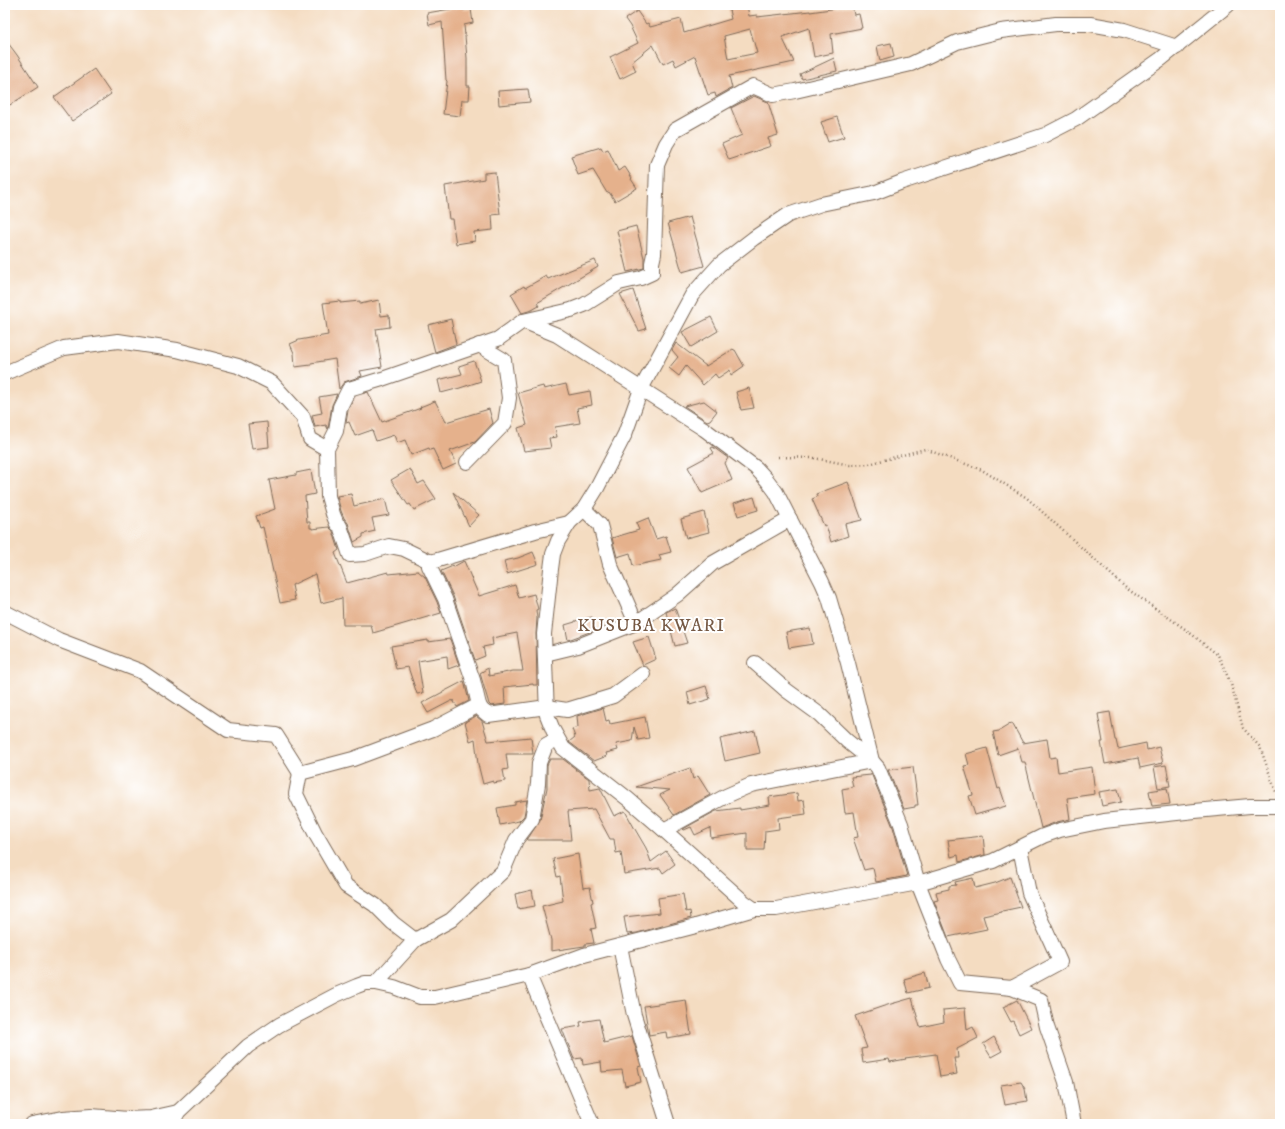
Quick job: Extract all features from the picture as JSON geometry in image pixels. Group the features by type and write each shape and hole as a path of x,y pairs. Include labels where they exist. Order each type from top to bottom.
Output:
{"street":[{"path":"754,909 744,902 628,799 563,748 552,730 547,715 544,634 553,554 558,541 569,523 584,509 597,488 625,434 641,389 692,295 719,265 754,238 788,215 821,204 874,193 902,182 1045,135 1076,119 1162,59 1228,5"},
{"path":"569,523 528,533 431,562 404,549 389,546 365,554 350,555 340,526 337,524 333,514 328,496 327,449 336,431 340,408 349,389 498,339 523,321 571,310 584,305 619,283 641,278 652,273 657,165 666,144 675,130 753,86 773,95 795,91 911,64 957,42 1001,31 1043,25 1090,24 1124,30 1177,47"},
{"path":"523,321 557,335 704,429 756,468 767,480 776,492 829,598 848,663 872,761"},
{"path":"5,373 64,348 118,341 177,350 238,366 272,383 303,417 310,439 327,449"},
{"path":"467,462 505,423 509,398 504,360 479,345"},
{"path":"584,509 600,525 610,564 636,623"},
{"path":"545,654 578,646 636,623 677,595 712,563 790,519"},
{"path":"431,562 429,566 445,599 473,680 479,705 488,715 547,707 567,710 613,696 643,674"},
{"path":"5,612 58,640 140,671 228,730 276,735 300,773 296,794 315,833 346,886 375,905 393,923 415,940"},
{"path":"755,663 786,690 819,714 878,768 901,824 918,883 948,959 960,983 1012,988 1040,1000 1066,1082 1074,1124"},
{"path":"300,773 353,759 432,728 479,705"},
{"path":"376,983 415,940 451,920 503,871 516,840 532,818 538,784 539,763 546,745 557,739"},
{"path":"664,830 726,796 751,785 872,761"},
{"path":"32,1124 63,1118 91,1116 128,1119 175,1118 248,1046 279,1025 336,995 366,983 376,983 394,987 420,997 435,997 529,975 584,955 696,926 754,909 776,909 918,883 993,862 1043,836 1060,830 1104,821 1250,806 1279,800"},
{"path":"1012,988 1060,962 1029,893 1020,848"},
{"path":"620,946 634,1015 668,1124"},
{"path":"529,975 592,1124"}],"path":[{"path":"778,457 814,458 850,465 869,464 925,449 982,470 1027,498 1126,588 1185,629 1218,655 1230,684 1243,728 1260,747 1279,800"}],"building":[{"path":"728,5 747,5 749,16 757,15 757,17 852,6 854,15 859,14 862,28 831,34 833,53 814,57 809,28 782,37 794,62 729,76 732,88 716,97 715,93 708,95 695,56 676,66 673,59 663,64 653,45 632,62 636,71 620,79 610,57 638,43 625,19 637,11 646,24 648,23 650,27 681,19 684,33 731,19","holes":["750,29 757,53 728,59 724,36"]},
{"path":"462,7 463,10 471,9 473,23 464,25 467,58 467,86 470,86 469,100 462,100 460,116 443,114 447,81 442,22 429,25 427,13"},
{"path":"5,39 38,87 5,108"},
{"path":"891,43 894,57 880,61 877,46"},
{"path":"834,58 837,71 802,79 800,74"},
{"path":"94,69 111,94 72,121 54,97"},
{"path":"528,89 530,102 499,105 498,91"},
{"path":"754,96 768,102 778,135 768,138 771,146 729,160 722,144 742,135 731,108"},
{"path":"837,117 844,137 828,142 821,122"},
{"path":"601,147 603,151 608,149 618,171 625,167 637,188 615,201 609,192 607,193 593,170 578,175 571,156"},
{"path":"495,172 500,214 492,215 493,230 474,232 475,241 456,244 452,219 449,219 445,186 484,179 484,173"},
{"path":"690,217 704,266 682,272 668,223"},
{"path":"636,226 644,258 644,268 627,272 617,231"},
{"path":"595,260 598,267 537,303 539,306 532,310 522,313 511,294 546,276 548,279"},
{"path":"633,290 646,329 639,331 620,294"},
{"path":"379,300 381,316 389,315 390,327 376,329 382,367 360,371 362,376 344,382 339,389 335,359 295,367 294,353 290,344 299,340 328,335 323,303 360,301 360,304"},
{"path":"711,317 718,331 691,347 682,332"},
{"path":"451,319 456,344 435,352 428,325"},
{"path":"676,343 706,366 733,349 744,366 731,375 730,370 718,378 715,374 703,385 686,366 679,376 669,368 678,357 672,350"},
{"path":"474,361 481,381 441,393 438,380 462,374 459,366"},
{"path":"566,384 569,395 590,391 592,405 577,408 580,423 555,427 557,437 549,438 551,448 524,451 518,428 527,425 518,393 543,386 544,389"},
{"path":"749,388 754,408 741,410 736,392"},
{"path":"368,392 382,422 421,408 420,407 435,401 446,422 489,409 493,423 475,442 450,451 456,464 443,470 433,449 430,450 429,448 411,455 405,440 397,443 394,435 376,441 372,430 355,436 349,422 346,423 348,410 355,396"},
{"path":"337,394 332,405 328,429 326,425 315,427 312,415 322,413 319,397"},
{"path":"704,401 717,411 710,420 707,421 684,406"},
{"path":"267,422 269,447 252,449 248,424"},
{"path":"713,447 728,458 725,463 732,480 702,493 688,467 714,453 711,448"},
{"path":"410,469 418,484 424,481 436,499 414,510 410,504 408,505 391,480"},
{"path":"311,470 315,494 305,496 307,522 310,522 310,528 312,529 329,527 333,531 339,550 335,553 347,583 388,572 389,574 418,571 425,577 441,613 373,633 371,625 343,625 342,598 321,603 315,574 292,585 295,600 280,603 263,527 260,528 256,516 275,509 269,480 296,475 296,473"},
{"path":"848,482 862,520 845,524 848,536 831,542 826,525 824,526 812,499 817,497 816,494"},
{"path":"453,492 479,515 469,526"},
{"path":"351,494 354,506 385,499 389,515 372,518 375,531 363,534 363,537 354,542 348,523 341,511 337,496"},
{"path":"754,497 758,510 738,516 734,503"},
{"path":"704,512 709,532 686,538 681,519"},
{"path":"648,518 656,539 666,536 671,552 659,555 661,560 633,566 630,553 617,557 612,538 639,530 636,523"},
{"path":"533,552 538,564 507,574 504,561 518,558"},
{"path":"464,561 479,596 515,585 519,598 534,594 538,609 536,610 537,685 533,684 504,687 505,704 491,706 489,704 480,673 488,668 489,676 513,671 523,671 517,633 492,638 493,645 483,647 485,656 475,660 453,596 441,571"},
{"path":"675,608 687,643 675,646 666,612"},
{"path":"592,617 595,630 568,640 565,625"},
{"path":"810,628 813,644 789,648 786,632"},
{"path":"649,637 656,659 643,665 633,642"},
{"path":"450,639 459,665 448,669 447,656 418,661 423,693 417,694 408,667 396,669 391,646 428,640 428,642"},
{"path":"464,681 469,701 457,707 453,700 428,713 422,703"},
{"path":"706,686 710,699 690,705 687,692"},
{"path":"603,708 606,721 609,720 610,724 645,717 649,738 638,740 634,727 632,741 616,744 618,750 606,753 607,756 594,761 569,742 575,737 572,729 578,727 577,716"},
{"path":"1110,712 1118,749 1146,743 1147,750 1159,747 1163,763 1140,768 1138,758 1105,764 1098,714"},
{"path":"476,716 482,721 488,741 531,737 533,754 506,754 508,769 503,770 505,781 493,783 493,781 483,784 478,764 475,739 470,741 465,722"},
{"path":"1012,723 1023,743 1047,739 1050,758 1056,757 1058,772 1092,767 1095,794 1067,798 1070,819 1041,828 1025,762 1022,762 1018,748 998,755 993,732 999,731"},
{"path":"755,731 760,753 725,761 720,739"},
{"path":"987,748 998,789 1000,788 1006,806 975,815 969,796 973,795 964,766 969,765 966,754"},
{"path":"550,759 563,759 576,769 575,770 589,779 590,790 600,788 614,816 625,811 646,848 651,862 666,851 675,864 663,873 660,868 624,874 621,852 616,853 614,839 610,839 594,809 568,811 571,840 527,840 540,820 547,788 547,765"},
{"path":"1166,765 1170,786 1158,788 1154,767"},
{"path":"913,767 918,805 904,809 888,770"},
{"path":"690,768 693,779 698,776 710,795 674,815 660,795 670,790 636,787"},
{"path":"871,773 893,827 907,876 876,882 873,868 864,870 853,838 858,837 854,812 845,813 842,789 853,787 851,777 871,775"},
{"path":"1167,788 1170,804 1152,806 1149,791"},
{"path":"1118,789 1121,802 1102,806 1099,792"},
{"path":"797,793 798,801 804,800 806,814 778,818 779,829 765,831 764,850 747,850 747,833 711,838 710,828 695,835 691,827 684,830 683,829 716,811 740,808 740,810 770,805 769,797"},
{"path":"527,800 524,816 519,821 500,825 497,808 515,805 515,802"},
{"path":"983,836 985,855 959,862 958,855 951,857 948,840"},
{"path":"578,854 583,888 590,887 593,902 591,903 596,928 591,929 594,943 585,944 585,946 551,951 551,940 542,906 563,901 560,876 557,877 553,859"},
{"path":"1010,877 1021,907 983,916 987,929 948,937 934,901 938,900 936,892 949,889 949,886 956,885 955,882 973,878 975,888 995,883"},
{"path":"532,890 535,906 518,909 515,894"},
{"path":"683,894 686,912 690,911 691,918 637,933 627,934 624,917 660,913 658,898"},
{"path":"925,973 929,988 908,993 904,979"},
{"path":"912,998 920,1027 944,1022 943,1010 965,1008 967,1030 973,1027 978,1038 957,1049 958,1058 954,1058 957,1074 940,1077 936,1054 905,1058 906,1059 890,1062 889,1059 863,1063 861,1049 867,1048 855,1016"},
{"path":"686,1000 691,1034 667,1038 666,1032 649,1035 644,1006"},
{"path":"1017,1000 1031,1028 1019,1034 1013,1021 1011,1022 1003,1007"},
{"path":"599,1019 604,1043 632,1036 641,1066 638,1067 641,1082 625,1086 622,1070 602,1072 601,1062 583,1065 582,1058 574,1059 562,1029 581,1026 580,1022"},
{"path":"994,1037 1002,1051 991,1057 983,1044"},
{"path":"1021,1082 1025,1089 1027,1101 1005,1105 1001,1085"}],"district":[{"name":"KUSUBA KWARI","path":"651,625"}]}
